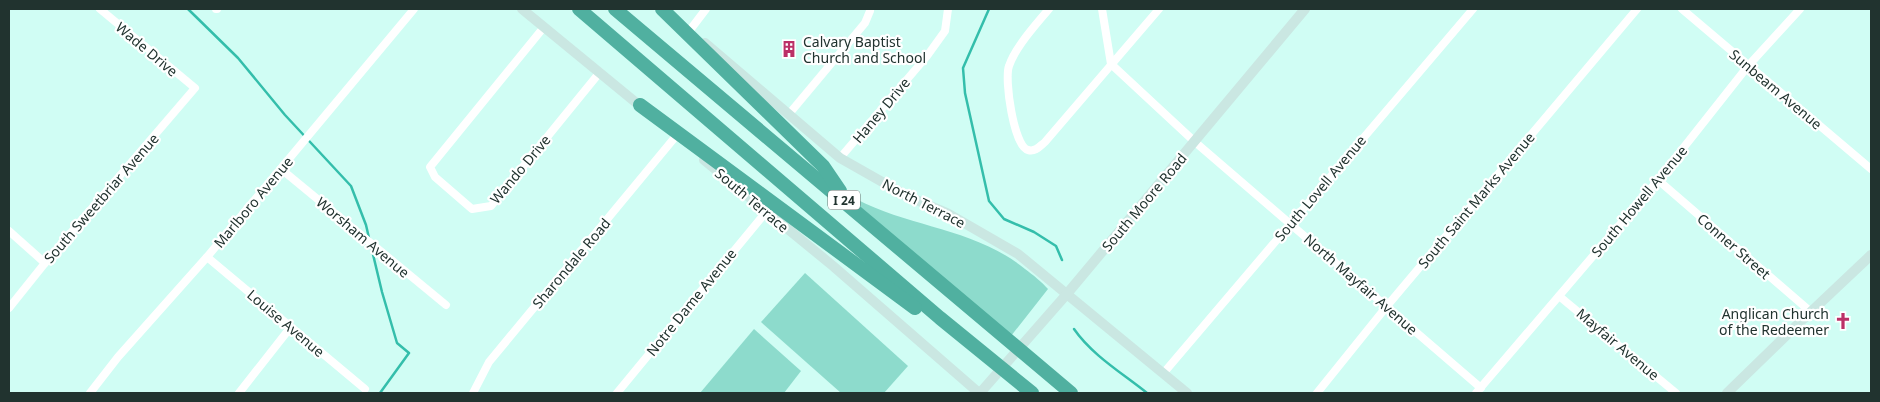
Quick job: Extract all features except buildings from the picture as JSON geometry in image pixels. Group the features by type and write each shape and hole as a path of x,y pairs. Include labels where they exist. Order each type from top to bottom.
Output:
{"highway":[{"name":"I 24","path":"579,9 940,318 1032,393"},
{"name":"I 24","path":"615,9 1071,393"},
{"path":"663,9 823,166 849,205"},
{"path":"640,105 922,313 940,318"}],"street":[{"name":"Wade Drive","path":"100,9 195,88"},
{"name":"Marlboro Avenue","path":"90,393 118,357 207,257 414,9"},
{"name":"South Terrace","path":"522,9 640,105 982,391"},
{"name":"North Terrace","path":"663,9 840,158 907,196 948,213 1018,254 1187,393"},
{"path":"690,30 706,9"},
{"name":"Haney Drive","path":"840,158 945,31 948,9"},
{"path":"1049,9 1028,33 1008,67 1007,81 1017,137 1022,146 1028,150 1036,150 1045,142 1158,9"},
{"path":"1102,9 1112,64 1195,142"},
{"name":"South Moore Road","path":"982,391 1066,295 1305,9"},
{"name":"South Lovell Avenue","path":"1167,369 1473,9"},
{"name":"South Saint Marks Avenue","path":"1317,393 1387,306 1637,9"},
{"name":"Sunbeam Avenue","path":"1682,9 1871,169"},
{"name":"South Howell Avenue","path":"1479,390 1658,180 1748,66 1800,9"},
{"path":"789,114 865,22 870,11"},
{"name":"Wando Drive","path":"544,27 430,167 435,177 472,209 491,206 600,72"},
{"name":"South Sweetbriar Avenue","path":"9,308 45,263 195,88"},
{"name":"Sharondale Road","path":"473,393 489,362 676,136"},
{"name":"North Mayfair Avenue","path":"1195,142 1387,306 1479,390"},
{"name":"Worsham Avenue","path":"281,169 446,305"},
{"name":"Conner Street","path":"1658,180 1810,312"},
{"name":"Notre Dame Avenue","path":"617,393 766,212"},
{"path":"9,232 45,263"},
{"name":"Louise Avenue","path":"207,257 364,389"},
{"path":"1730,392 1810,312 1869,260"},
{"name":"Mayfair Avenue","path":"1559,296 1676,393"},
{"path":"239,393 290,328"}],"green space":[{"path":"856,199 877,209 964,236 985,245 1006,255 1048,289 1011,336 852,200"},
{"path":"805,273 908,366 884,393 841,393 761,322"},
{"path":"754,329 801,371 784,393 700,393"}],"waterway":[{"path":"188,9 238,58 285,115 351,186 369,238"},
{"path":"989,9 963,68 965,93 989,201 1004,219 1034,232 1056,246 1062,260"},
{"path":"371,246 397,343 409,353 380,393"},
{"path":"1074,329 1098,355 1147,393"}],"place":[{"name":"Calvary Baptist Church and School","path":"789,49"},
{"name":"Anglican Church of the Redeemer","path":"1843,321"}]}
